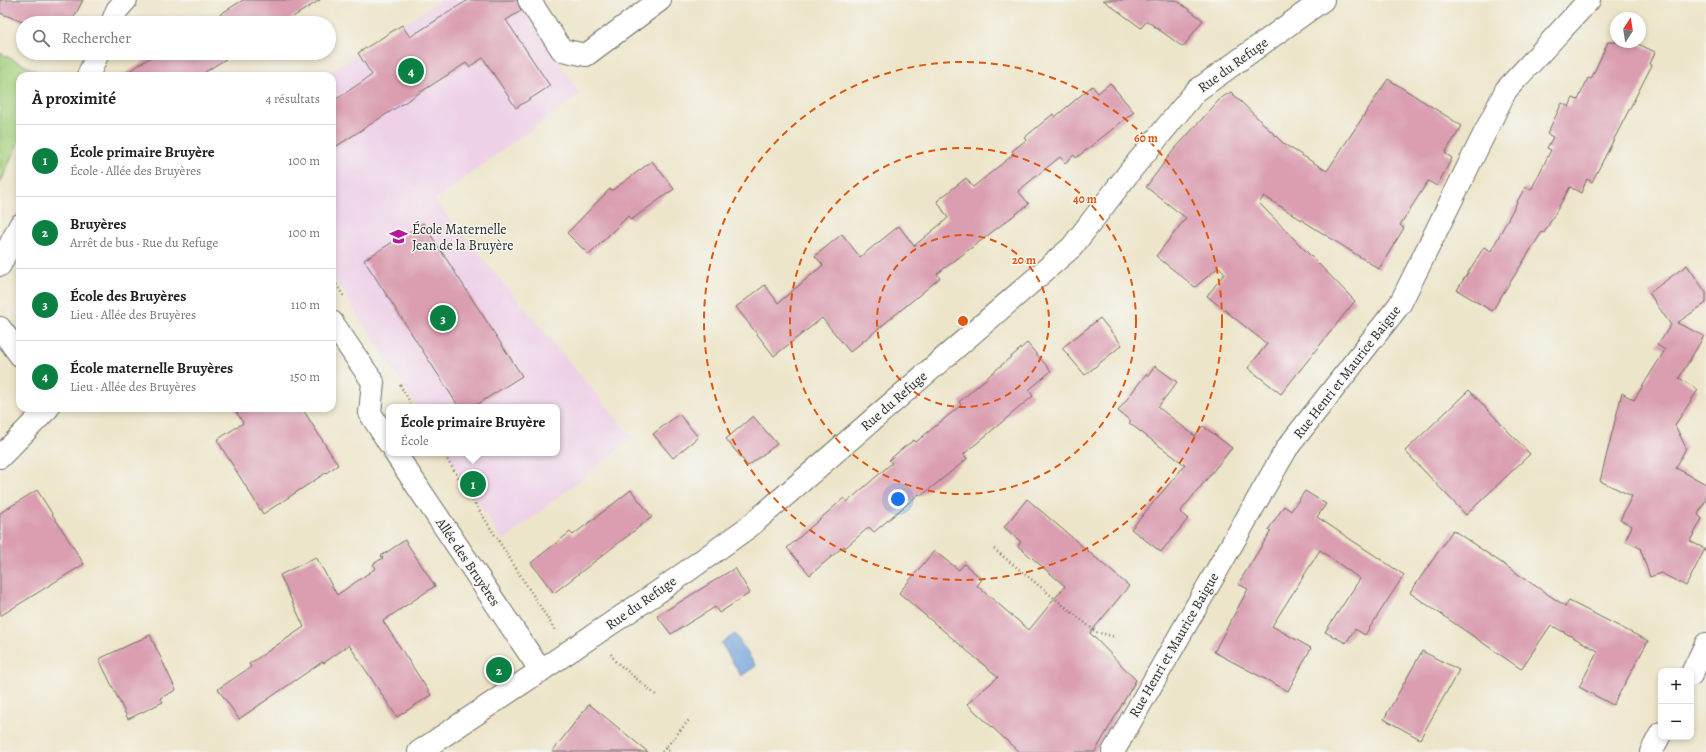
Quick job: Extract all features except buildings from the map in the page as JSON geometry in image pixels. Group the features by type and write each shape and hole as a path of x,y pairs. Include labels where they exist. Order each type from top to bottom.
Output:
{"street":[{"path":"115,16 117,10 126,0"},
{"path":"529,0 562,50 586,55 660,0"},
{"name":"Rue du Refuge","path":"419,752 658,592 750,526 1072,247 1131,170 1196,91 1323,0"},
{"name":"Rue Henri et Maurice Baigue","path":"1113,752 1287,448 1400,304 1506,90 1589,0"},
{"path":"90,72 95,60"},
{"path":"0,265 16,232"},
{"path":"336,328 373,382 370,413 386,438"},
{"path":"0,331 16,350"},
{"path":"0,457 44,412"},
{"name":"Allée des Bruyères","path":"397,456 541,671"},
{"path":"1694,669 1706,644"},
{"path":"1651,752 1658,739"}],"path":[{"path":"445,456 559,635"},
{"path":"994,548 1096,632 1116,637"},
{"path":"607,648 615,661 656,695"},
{"path":"662,752 689,720"},
{"path":"666,748 670,752"}],"shaded area":[{"name":"École Maternelle Jean de la Bruyère","path":"441,0 520,0 580,94 434,200 633,438 503,541 448,456 560,456 560,404 415,404 336,281 336,72 329,72"}],"green space":[{"path":"0,53 38,72 16,72 16,147 0,184"}],"water":[{"path":"735,634 756,666 741,676 721,643"}],"place":[{"name":"École maternelle Bruyères","path":"411,71"},
{"name":"École Maternelle Jean de la Bruyère","path":"399,237"},
{"name":"École des Bruyères","path":"443,318"},
{"name":"École primaire Bruyère","path":"473,484"},
{"name":"Bruyères","path":"499,670"}]}
